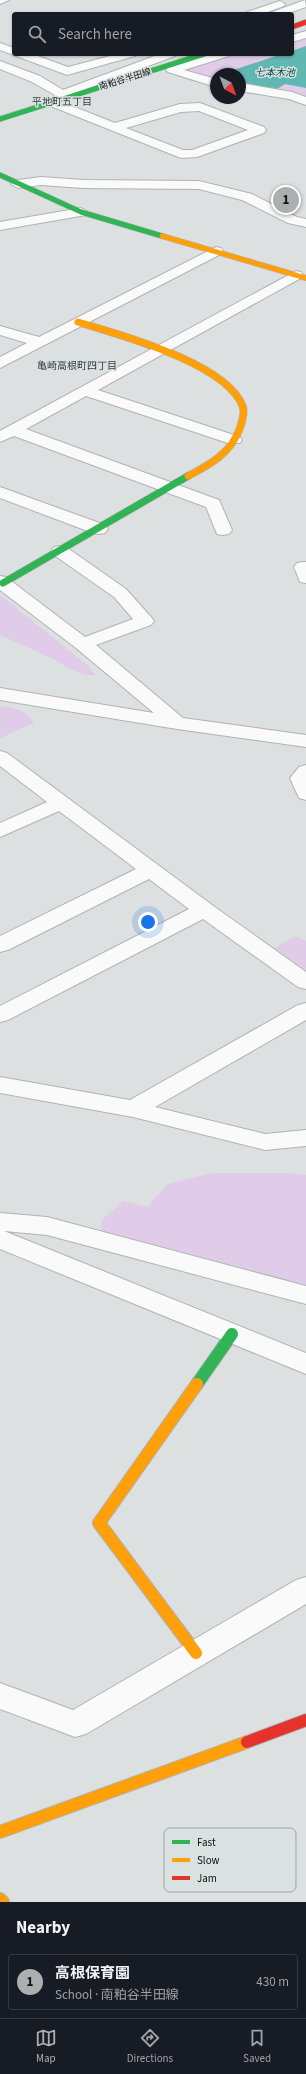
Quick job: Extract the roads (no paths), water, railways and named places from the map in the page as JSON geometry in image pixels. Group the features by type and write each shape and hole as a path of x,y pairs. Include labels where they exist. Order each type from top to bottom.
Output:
{"street":[{"path":"0,1 4,0"},
{"path":"268,0 278,9"},
{"path":"262,12 292,8 306,3"},
{"path":"294,26 306,22"},
{"path":"294,38 306,34"},
{"path":"0,46 12,51"},
{"path":"26,56 67,71 123,56"},
{"path":"57,99 166,56"},
{"name":"南粕谷半田線","path":"0,119 57,99 197,56"},
{"path":"210,81 172,70 218,56"},
{"path":"0,59 17,70 36,79 57,99 115,127 181,154 193,154 260,130 200,107 180,108 115,127"},
{"path":"0,65 17,70"},
{"path":"246,88 292,96 306,101"},
{"path":"0,175 81,212 301,276"},
{"path":"18,184 41,181 83,184 199,185 247,197 293,220 306,223"},
{"path":"0,226 81,212"},
{"path":"0,363 216,251"},
{"path":"7,434 84,390 301,276"},
{"path":"78,322 161,350 209,372 228,387 241,403 244,419 229,450 171,487 99,529 1,582 83,644 178,723"},
{"path":"0,330 40,342"},
{"path":"84,390 234,440"},
{"path":"7,434 171,487 213,504 223,530"},
{"path":"0,492 99,529"},
{"path":"60,551 120,593 145,621 83,644"},
{"path":"306,567 303,567 306,578"},
{"path":"0,694 178,723 306,741"},
{"path":"0,757 204,910 306,982"},
{"path":"306,771 300,778 306,794"},
{"path":"0,831 61,803"},
{"path":"0,945 151,870"},
{"path":"0,1015 204,910"},
{"path":"133,1109 306,1010"},
{"path":"0,1085 133,1109 265,1142 306,1138"},
{"path":"0,1222 47,1226 306,1295"},
{"path":"0,1239 306,1364"},
{"path":"196,1653 99,1524 232,1334"},
{"path":"0,1696 75,1724 306,1589"},
{"path":"0,1832 306,1720"},
{"path":"0,1899 3,1902"}],"water":[{"name":"七本木池","path":"306,46 306,88 285,84 277,89 246,85 246,68 239,68 276,56 294,56 294,50"}],"place":[{"name":"高根保育園","path":"286,200"}],"district":[{"name":"平地町五丁目","path":"62,101"},
{"name":"亀崎高根町四丁目","path":"77,365"}]}
